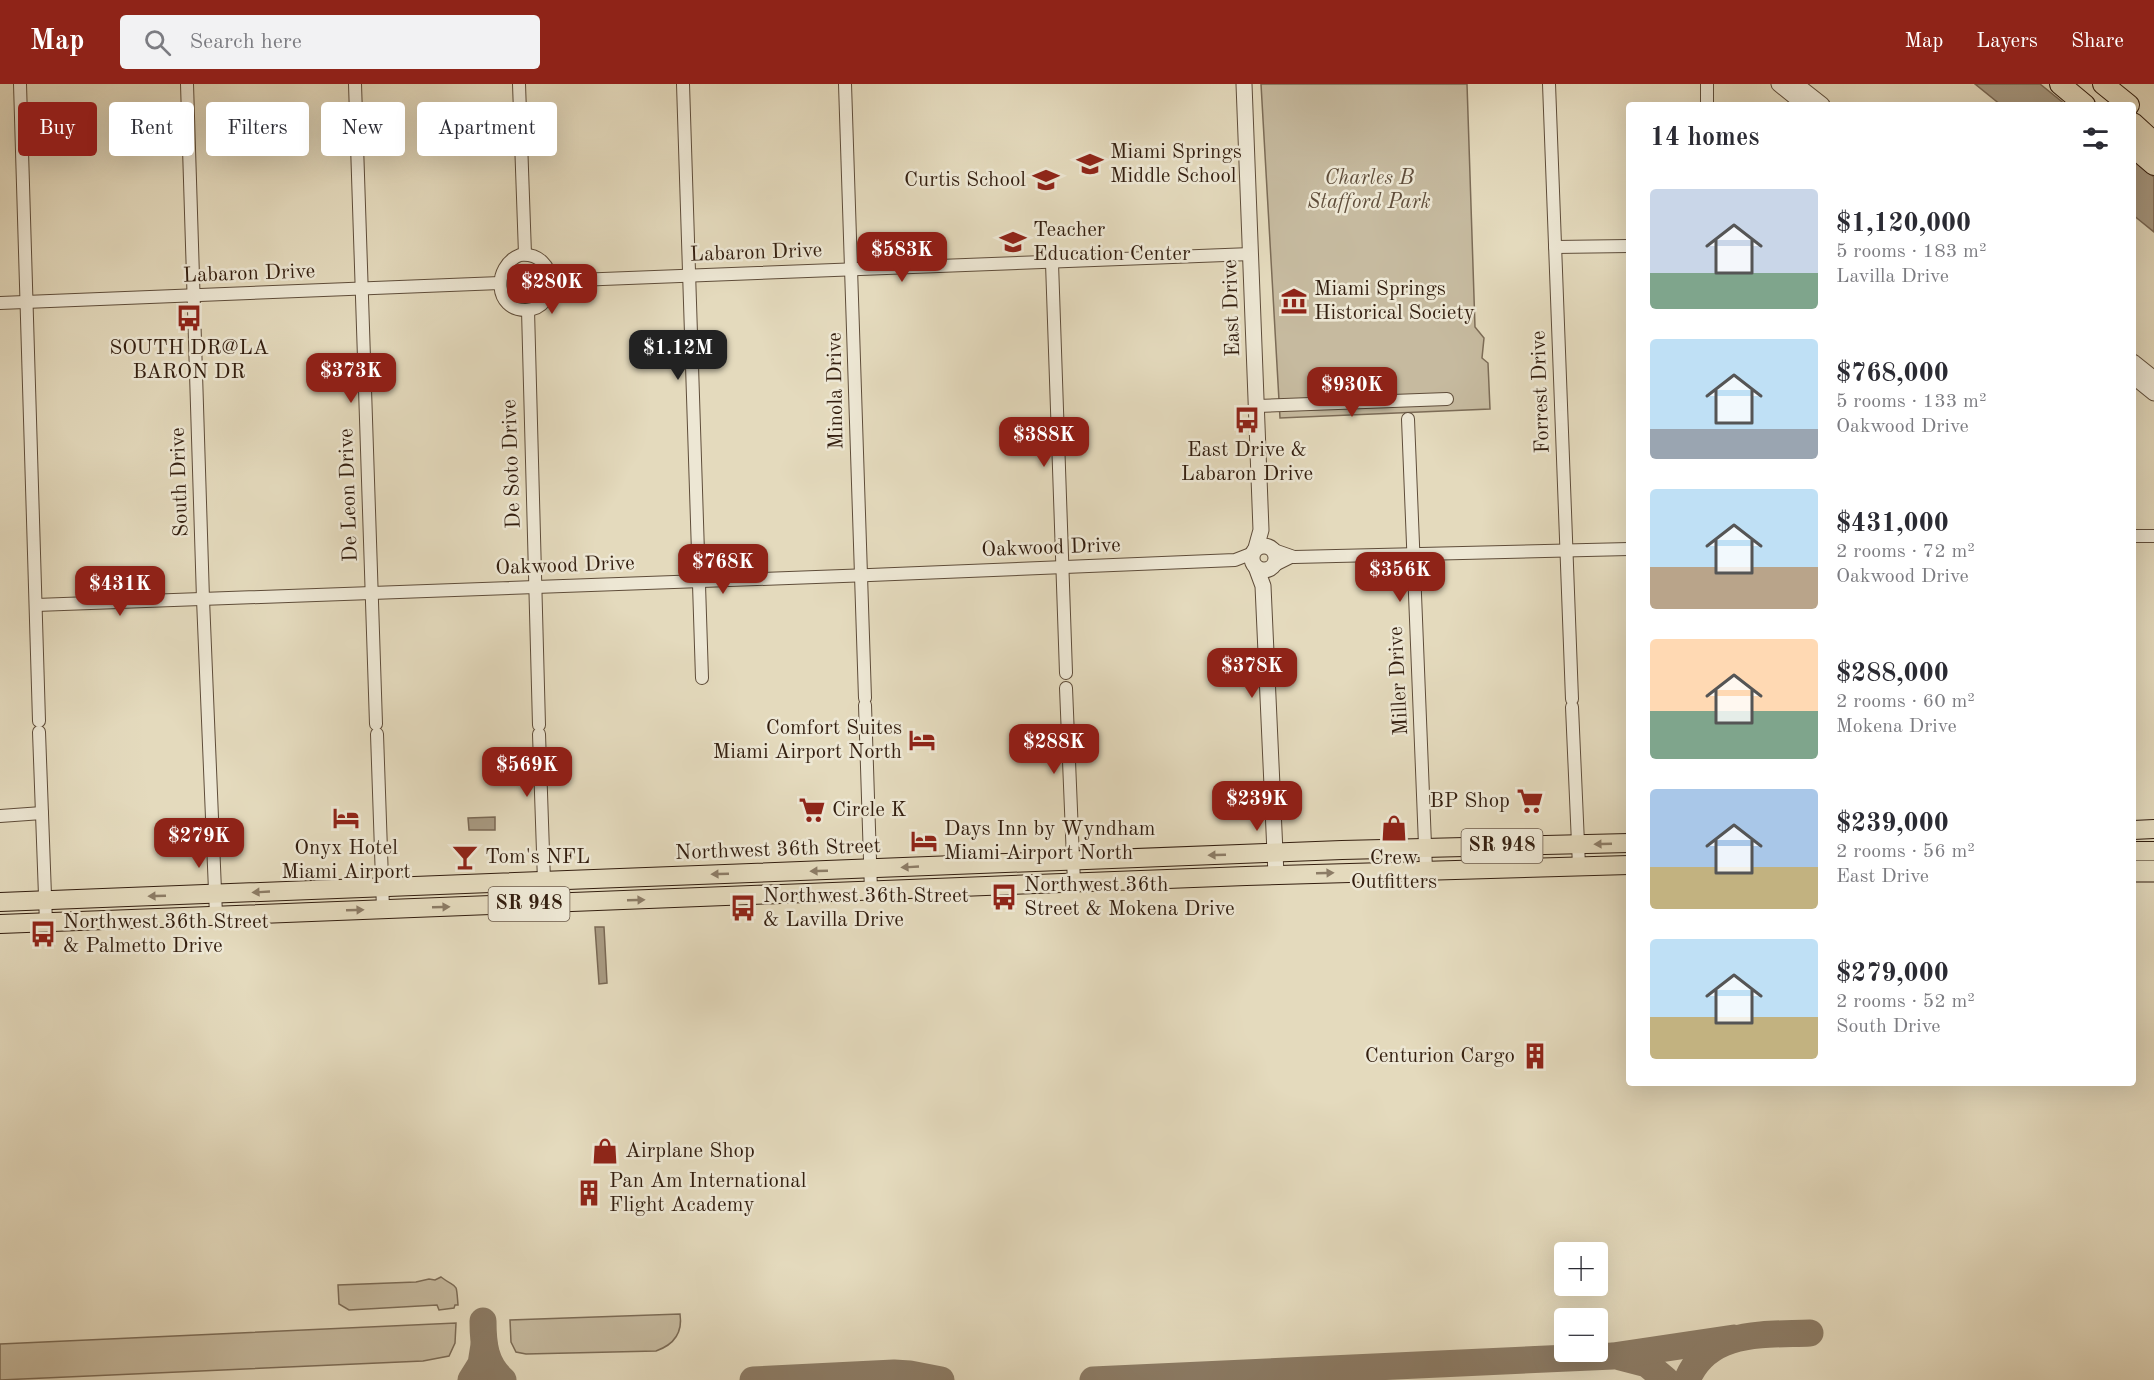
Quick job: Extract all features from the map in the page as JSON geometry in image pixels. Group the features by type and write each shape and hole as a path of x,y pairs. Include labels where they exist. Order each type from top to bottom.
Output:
{"highway":[{"path":"2061,84 2082,102"},
{"path":"2088,84 2109,102"},
{"path":"2103,84 2125,102"},
{"path":"2136,111 2154,126"},
{"path":"2136,126 2154,142"},
{"path":"2136,150 2154,165"},
{"path":"2136,872 2154,871"}],"main road":[{"path":"2136,830 2154,829"},
{"name":"Northwest 36th Street","path":"0,902 1275,853 1626,843"},
{"path":"2136,851 2154,851"},
{"name":"Northwest 36th Street","path":"0,924 1276,875 1626,865"},
{"path":"673,876 674,898"},
{"path":"487,906 502,896 536,893 544,881"}],"street":[{"path":"20,84 46,923"},
{"name":"South Drive","path":"187,84 203,599 216,915"},
{"name":"De Leon Drive","path":"355,84 383,909"},
{"path":"519,84 525,254"},
{"path":"684,84 702,678"},
{"name":"Minola Drive","path":"845,84 871,891"},
{"name":"East Drive","path":"1244,84 1261,558 1276,875"},
{"name":"Forrest Drive","path":"1549,84 1565,550 1579,866"},
{"path":"1707,84 1707,102"},
{"path":"1779,84 1801,102"},
{"path":"1796,84 1818,102"},
{"path":"1555,247 1626,246"},
{"path":"525,254 537,257 544,263 551,281 548,295 542,304 528,310 519,310 508,303 504,298 500,283 506,264 513,257 525,254"},
{"name":"Labaron Drive","path":"551,281 1251,254"},
{"path":"1052,263 1066,673"},
{"name":"Labaron Drive","path":"0,303 500,283"},
{"name":"De Soto Drive","path":"528,310 544,881"},
{"path":"2136,364 2154,379"},
{"path":"2136,378 2154,393"},
{"path":"1257,406 1447,399"},
{"name":"Miller Drive","path":"1408,419 1426,870"},
{"path":"2136,536 2154,536"},
{"name":"Oakwood Drive","path":"36,605 860,576 1261,558 1626,549"},
{"path":"1066,688 1074,883"},
{"path":"0,816 42,813"}],"green space":[{"name":"Charles B Stafford Park","path":"1261,84 1467,84 1475,327 1484,338 1482,358 1488,363 1490,409 1280,418"},
{"path":"441,1277 455,1286 458,1305 454,1308 439,1310 437,1305 349,1310 339,1304 338,1285 416,1282"},
{"path":"680,1314 680,1327 676,1338 667,1346 656,1351 526,1354 516,1352 511,1342 510,1320"},
{"path":"456,1323 455,1343 449,1356 423,1361 0,1380 0,1344"}],"shaded area":[{"path":"1975,84 2040,84 2062,102 1997,102"},
{"path":"2136,162 2154,177 2154,232 2136,217"},
{"path":"495,817 495,830 469,830 468,818"},
{"path":"595,927 604,927 607,983 599,984"}],"taxiway":[{"path":"483,1321 486,1353 492,1367 503,1380"},
{"path":"1687,1380 1696,1363 1709,1351 1723,1343 1756,1335 1810,1333"},
{"path":"1093,1380 1613,1356 1734,1338"},
{"path":"471,1380 481,1364 484,1345"},
{"path":"1620,1357 1647,1364 1666,1380"},
{"path":"753,1380 894,1373 941,1380"}],"place":[{"name":"Miami Springs Middle School","path":"1090,164"},
{"name":"Curtis School","path":"1046,180"},
{"name":"Teacher Education Center","path":"1013,242"},
{"name":"Miami Springs Historical Society","path":"1294,301"},
{"name":"SOUTH DR@LA BARON DR","path":"189,318"},
{"name":"East Drive & Labaron Drive","path":"1247,420"},
{"name":"Comfort Suites Miami Airport North","path":"922,740"},
{"name":"BP Shop","path":"1530,801"},
{"name":"Circle K","path":"812,810"},
{"name":"Onyx Hotel Miami Airport","path":"346,818"},
{"name":"Crew Outfitters","path":"1394,828"},
{"name":"Days Inn by Wyndham Miami Airport North","path":"924,841"},
{"name":"Tom's NFL","path":"465,857"},
{"name":"Northwest 36th Street & Mokena Drive","path":"1004,897"},
{"name":"Northwest 36th Street & Lavilla Drive","path":"743,908"},
{"name":"Northwest 36th Street & Palmetto Drive","path":"43,934"},
{"name":"Centurion Cargo","path":"1535,1056"},
{"name":"Airplane Shop","path":"605,1151"},
{"name":"Pan Am International Flight Academy","path":"589,1193"}]}
